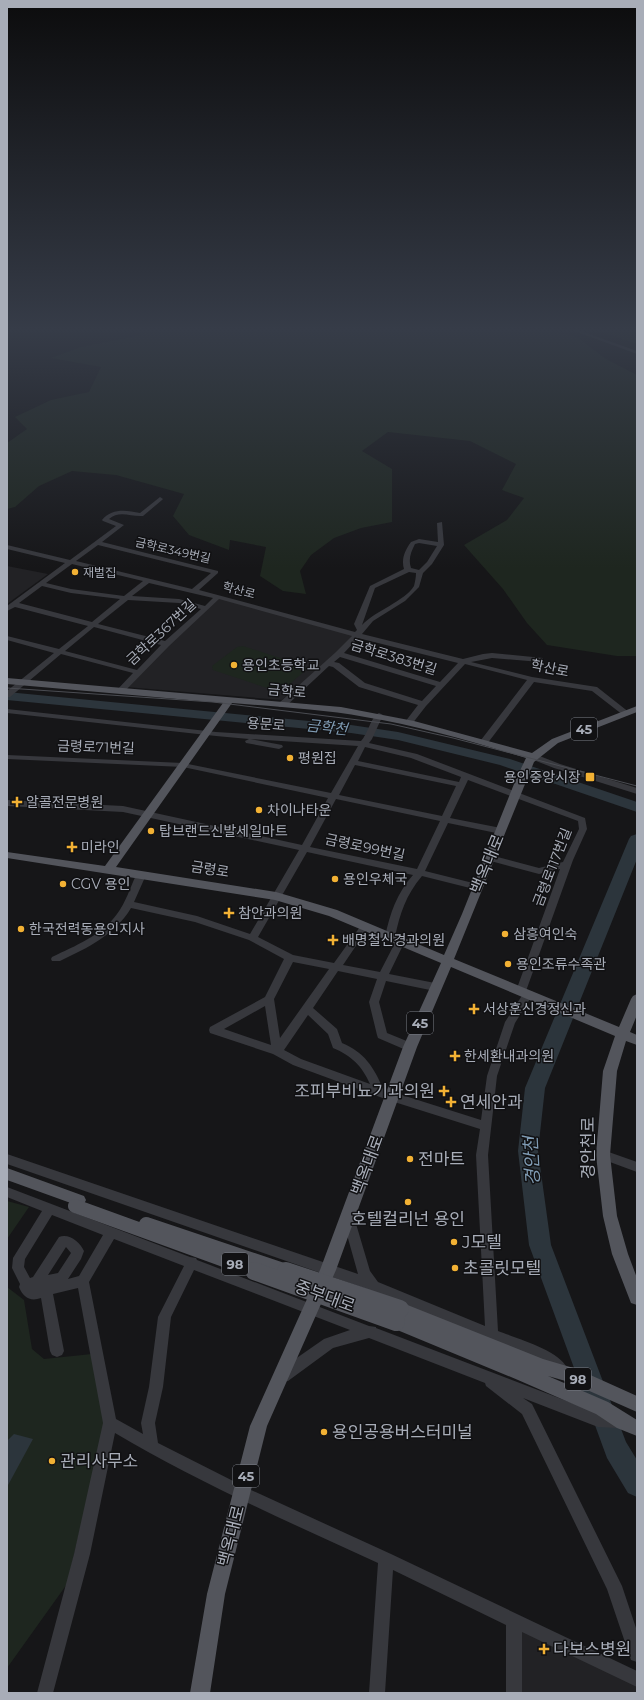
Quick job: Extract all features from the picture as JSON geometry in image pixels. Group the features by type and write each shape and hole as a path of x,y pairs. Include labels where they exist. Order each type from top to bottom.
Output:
{"main road":[{"name":"금학로","path":"7,681 122,688 229,701 282,705 378,720 409,722 484,742 532,759"},
{"path":"108,870 183,765 211,731 229,701"},
{"name":"백옥대로","path":"200,1693 216,1594 259,1426 328,1270 410,1046 478,887 521,779 532,759 555,741 637,709"},
{"name":"금령로","path":"7,855 276,896 333,913 623,1034"},
{"name":"경안천로","path":"636,1292 620,1254 610,1216 603,1154 610,1071 637,999"},
{"path":"623,1034 637,1040"},
{"name":"중부대로","path":"7,1174 77,1203"},
{"name":"중부대로","path":"7,1182 77,1203 398,1315 515,1350 637,1404"},
{"name":"중부대로","path":"398,1315 524,1374 602,1408 630,1425"}],"street":[{"name":"금학로349번길","path":"10,607 122,525 105,520 108,516 120,512 141,515 160,499"},
{"path":"408,570 405,563 409,549 413,543 419,541 441,545 440,523"},
{"name":"금학로349번길","path":"97,543 216,572 194,591"},
{"name":"금학로383번길","path":"282,705 339,654 371,620 403,600 418,586 420,572 430,563 441,545"},
{"name":"학산로","path":"7,547 72,561 218,597 532,679 594,690 626,713"},
{"path":"359,633 358,624 372,587 408,570 420,572"},
{"path":"7,695 148,580"},
{"path":"40,584 71,591 126,598 179,601 206,608"},
{"name":"금학로367번길","path":"122,688 166,644 218,597"},
{"name":"금학로349번길","path":"10,607 92,625 166,644"},
{"path":"7,638 137,672"},
{"name":"금학로383번길","path":"339,654 442,685"},
{"name":"학산로","path":"463,662 472,658 498,655 540,660"},
{"path":"409,722 423,704 463,662"},
{"name":"금학로383번길","path":"328,663 336,665 362,685 423,704"},
{"path":"484,742 532,679"},
{"name":"용문로","path":"7,711 211,731 366,742 414,756 516,794"},
{"name":"금령로99번길","path":"252,938 378,720"},
{"path":"211,731 279,747"},
{"name":"금령로71번길","path":"7,756 183,765 333,797"},
{"name":"금학로","path":"532,759 637,791"},
{"path":"353,762 462,785"},
{"path":"410,1046 382,1035 374,1002 395,939 396,908 402,894 420,873 466,775"},
{"name":"금령로117번길","path":"516,794 582,820 583,829 567,864 524,992"},
{"path":"333,797 500,831"},
{"path":"7,803 123,808 148,816 304,849"},
{"name":"금령로99번길","path":"304,849 420,873 478,887"},
{"path":"490,858 539,871 567,864"},
{"path":"56,959 86,944 116,922 128,904 141,875"},
{"path":"128,904 197,919 252,938 290,958 435,986"},
{"path":"277,1051 365,926"},
{"path":"290,958 269,999 214,1030 277,1051 297,1062 392,1097 486,1126"},
{"path":"492,1335 482,1155 492,1076 510,1022 524,992"},
{"path":"269,999 277,1051"},
{"path":"308,1008 333,1032 337,1045 348,1049 365,1064 370,1071 378,1091"},
{"path":"603,1154 637,1167"},
{"path":"7,1159 376,1287 492,1335 515,1350"},
{"path":"7,1192 111,1233 192,1262 371,1331 598,1420 630,1425"},
{"path":"50,1208 19,1258 18,1268 36,1286 57,1351"},
{"path":"348,1217 364,1274 376,1287"},
{"path":"45,1693 82,1554 110,1423 83,1281 111,1233"},
{"path":"152,1448 148,1423 156,1387 165,1317 192,1262"},
{"path":"36,1286 83,1281"},
{"path":"280,1378 329,1343 371,1331"},
{"path":"484,1375 528,1409 614,1586 637,1654"},
{"path":"110,1423 152,1448 242,1493 386,1559 637,1679"},
{"path":"377,1693 386,1559"},
{"path":"514,1620 514,1693"}],"shaded area":[{"path":"31,409 637,409 637,656 617,656 547,645 527,623 503,589 464,545 507,520 524,498 502,490 516,464 470,441 388,432 362,451 392,469 392,522 361,528 334,538 311,555 300,571 306,594 283,591 260,576 266,547 230,540 229,550 189,535 173,516 184,494 116,475 72,471 39,486 15,507 7,509 7,443 27,429 15,417"},
{"path":"7,566 48,574 7,604"},
{"name":"용인초등학교","path":"218,597 357,635 282,700 126,687"},
{"path":"243,646 305,666 307,669 283,690 276,691 213,670 212,666 237,647"},
{"path":"7,1201 29,1207 7,1239"},
{"path":"7,1287 24,1300 32,1349 44,1359 92,1354 105,1424 67,1584 7,1668"},
{"path":"14,1434 33,1439 7,1487 7,1441"},
{"name":"다보스병원","path":"514,1620 637,1679 637,1693 514,1693"}],"waterway":[{"name":"금학천","path":"7,696 351,729 398,736 505,762 637,807"},
{"name":"경안천","path":"637,839 535,1088 528,1151 540,1245 616,1449 637,1484"}],"tram line":[{"path":"7,688 213,702 391,724 453,738 637,786"}],"place":[{"name":"재벌집","path":"75,572"},
{"name":"용인초등학교","path":"234,665"},
{"name":"평원집","path":"290,758"},
{"name":"용인중앙시장","path":"590,777"},
{"name":"알콜전문병원","path":"17,802"},
{"name":"차이나타운","path":"259,810"},
{"name":"탑브랜드신발세일마트","path":"151,831"},
{"name":"미라인","path":"72,847"},
{"name":"용인우체국","path":"335,879"},
{"name":"CGV 용인","path":"63,884"},
{"name":"참안과의원","path":"229,913"},
{"name":"한국전력동용인지사","path":"21,929"},
{"name":"삼흥여인숙","path":"505,934"},
{"name":"배명철신경과의원","path":"333,940"},
{"name":"용인조류수족관","path":"508,964"},
{"name":"서상훈신경정신과","path":"474,1009"},
{"name":"한세환내과의원","path":"455,1056"},
{"name":"조피부비뇨기과의원","path":"444,1091"},
{"name":"연세안과","path":"451,1102"},
{"name":"전마트","path":"410,1159"},
{"name":"호텔컬리넌 용인","path":"408,1202"},
{"name":"J모텔","path":"454,1242"},
{"name":"초콜릿모텔","path":"455,1268"},
{"name":"용인공용버스터미널","path":"324,1432"},
{"name":"관리사무소","path":"52,1461"},
{"name":"다보스병원","path":"544,1649"}]}
